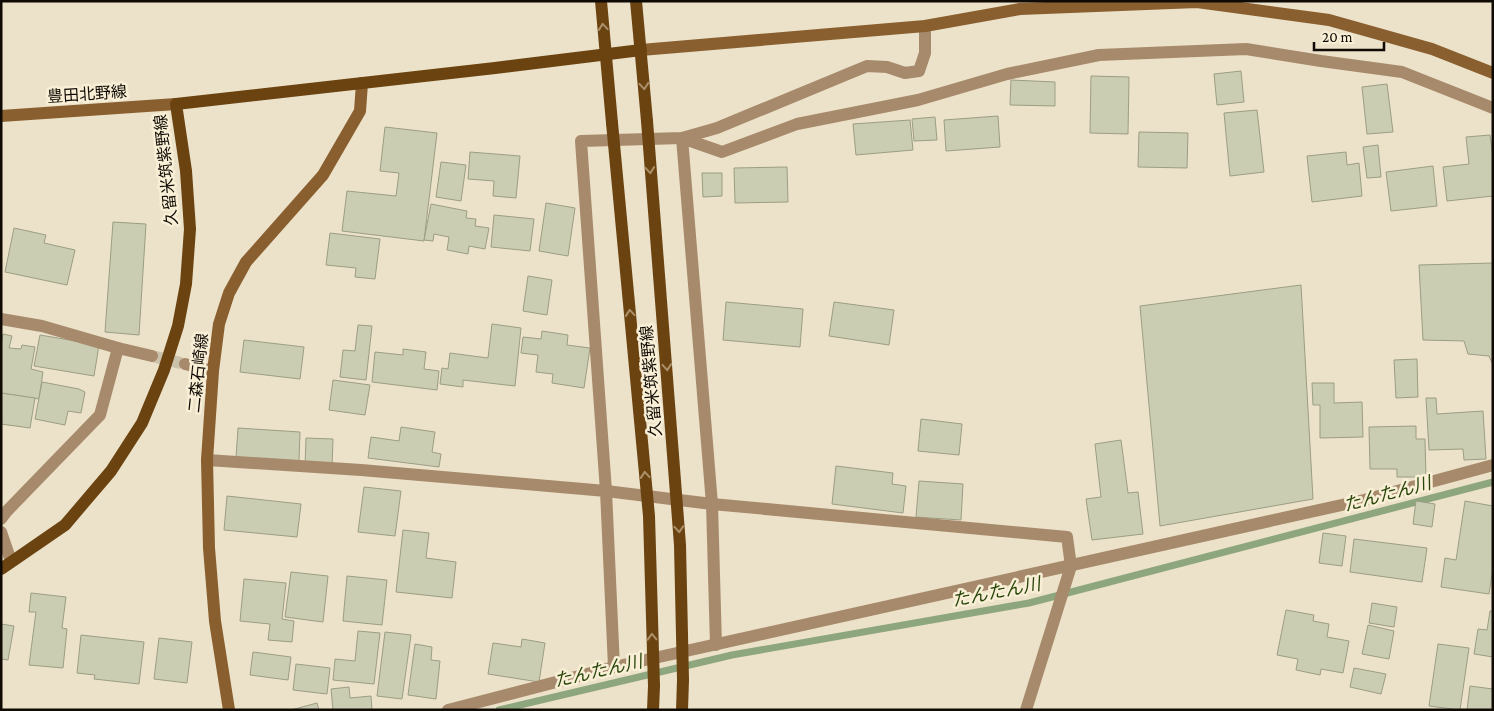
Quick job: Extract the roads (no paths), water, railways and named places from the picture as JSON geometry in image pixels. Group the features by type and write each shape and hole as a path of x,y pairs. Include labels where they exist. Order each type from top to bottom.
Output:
{"main road":[{"name":"久留米筑紫野線","path":"600,1 649,516 653,710"},
{"name":"久留米筑紫野線","path":"636,1 680,545 682,710"},
{"name":"久留米筑紫野線","path":"6,565 65,525 111,471 142,423 164,370 178,326 186,284 190,229 186,171 176,104 640,50"}],"street":[{"path":"640,50 924,26 1020,9 1197,2 1329,20 1432,49 1493,74"},
{"path":"614,667 606,491 581,141 682,138 717,128 867,66 887,67 905,73 919,71 925,53 924,26"},
{"path":"682,138 722,152 797,124 918,100 1007,74 1099,55 1246,48 1402,72 1493,108"},
{"name":"二森石崎線","path":"229,710 216,621 209,548 207,460 213,371 219,324 229,293 246,262 323,175 360,111 362,83"},
{"name":"豊田北野線","path":"1,116 176,104"},
{"path":"682,138 712,504 716,645"},
{"path":"1,318 42,326 152,356"},
{"path":"1,519 100,415 118,348"},
{"path":"185,364 213,371"},
{"path":"207,460 361,470 606,491 712,504 1067,537 1072,566 1026,710"},
{"path":"448,710 614,667 1364,500 1493,465"},
{"path":"1,532 6,565"}],"waterway":[{"name":"たんたん川","path":"499,710 732,655 1029,603 1493,482"}],"tunnel":[{"path":"152,356 185,364"}]}
